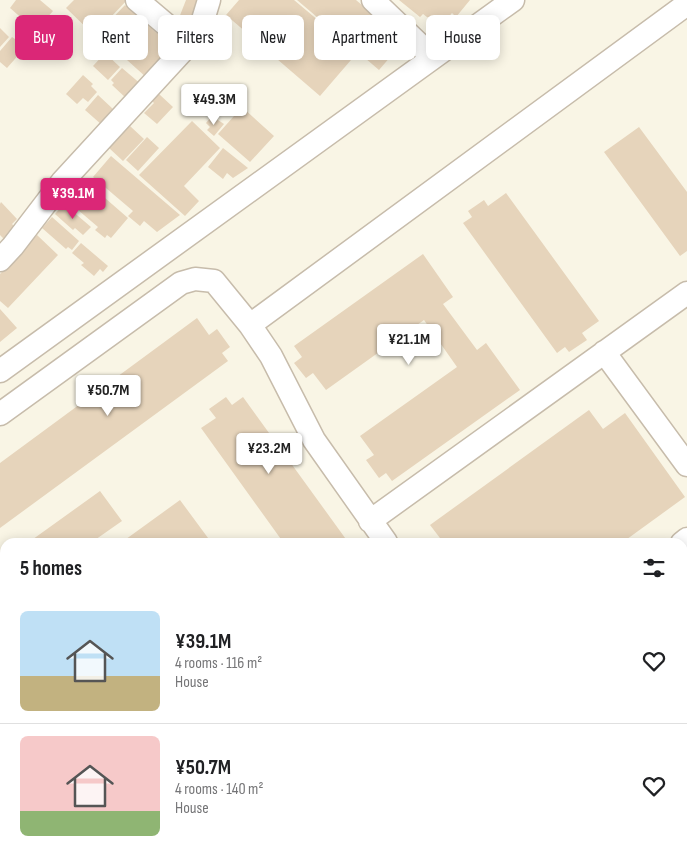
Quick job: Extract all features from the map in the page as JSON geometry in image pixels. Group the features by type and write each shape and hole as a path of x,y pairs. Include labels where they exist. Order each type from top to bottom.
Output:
{"street":[{"path":"137,0 158,18"},
{"path":"204,15 209,0"},
{"path":"373,0 426,52"},
{"path":"492,15 513,0"},
{"path":"250,325 687,4"},
{"path":"1,257 62,182 174,60"},
{"path":"0,371 430,60"},
{"path":"0,414 181,283 196,279 214,281 250,325 271,356 314,440 383,538"},
{"path":"370,521 687,293"},
{"path":"604,352 687,465"}],"building":[{"path":"16,0 40,0 53,11 49,15 18,15 10,8"},
{"path":"74,0 127,0 113,15 83,15 83,24 66,8"},
{"path":"186,0 200,0 193,15 180,15"},
{"path":"239,0 294,0 314,17 314,60 351,60 320,96 278,60 304,60 304,15 242,15 242,29 232,20 232,15 226,15"},
{"path":"297,0 356,0 374,15 315,15"},
{"path":"399,0 470,0 458,15 452,13 450,15 426,16 423,14 420,17"},
{"path":"128,4 140,15 115,15"},
{"path":"148,25 158,34 158,60 163,60 147,78 127,60 148,60"},
{"path":"0,28 9,37 0,47"},
{"path":"12,37 15,39 15,59 7,68 0,62 0,51"},
{"path":"99,60 112,60 120,67 108,80 93,66"},
{"path":"367,60 388,60 379,70"},
{"path":"122,68 142,85 128,100 112,85 114,83 111,80"},
{"path":"83,75 93,84 91,86 97,92 88,102 83,98 77,104 66,94"},
{"path":"159,94 173,107 157,124 144,113 154,103 152,101"},
{"path":"98,95 113,109 110,113 112,114 102,125 85,110"},
{"path":"242,107 274,136 250,162 218,134"},
{"path":"212,116 224,124 214,136 207,130 210,127 206,123"},
{"path":"192,121 220,148 184,186 199,201 185,216 139,175"},
{"path":"130,126 144,139 123,161 109,148"},
{"path":"639,127 687,192 687,251 680,256 604,152"},
{"path":"147,137 159,148 138,171 126,160"},
{"path":"223,148 248,168 233,178 227,173 223,179 208,167"},
{"path":"111,156 180,215 157,232 144,221 140,226 128,216 133,211 93,177"},
{"path":"82,178 128,218 111,238 107,235 105,238 95,230 98,227 64,198"},
{"path":"506,193 599,321 582,333 587,340 569,352 565,347 557,353 463,223 472,217 468,211 484,200 488,206"},
{"path":"1,202 17,219 12,224 17,229 5,240 0,235"},
{"path":"64,204 91,227 83,235 75,228 73,230 55,214"},
{"path":"52,217 79,241 72,250 68,247 66,249 42,228"},
{"path":"37,235 58,255 8,308 0,301 0,274"},
{"path":"81,243 108,266 103,272 100,269 94,276 81,265 84,263 72,253"},
{"path":"423,254 453,297 443,304 477,350 486,343 520,390 392,481 386,473 379,478 366,460 374,455 360,436 457,367 424,320 326,390 313,373 306,378 294,363 302,357 294,346"},
{"path":"0,309 17,328 0,342"},
{"path":"197,318 209,335 217,329 230,347 222,353 228,361 0,528 0,463"},
{"path":"226,397 232,405 243,397 345,538 280,538 201,428 216,418 209,409"},
{"path":"589,410 603,429 625,413 685,497 629,538 440,538 430,525"},
{"path":"100,491 122,521 98,538 35,538"},
{"path":"180,500 208,538 128,538"}]}
